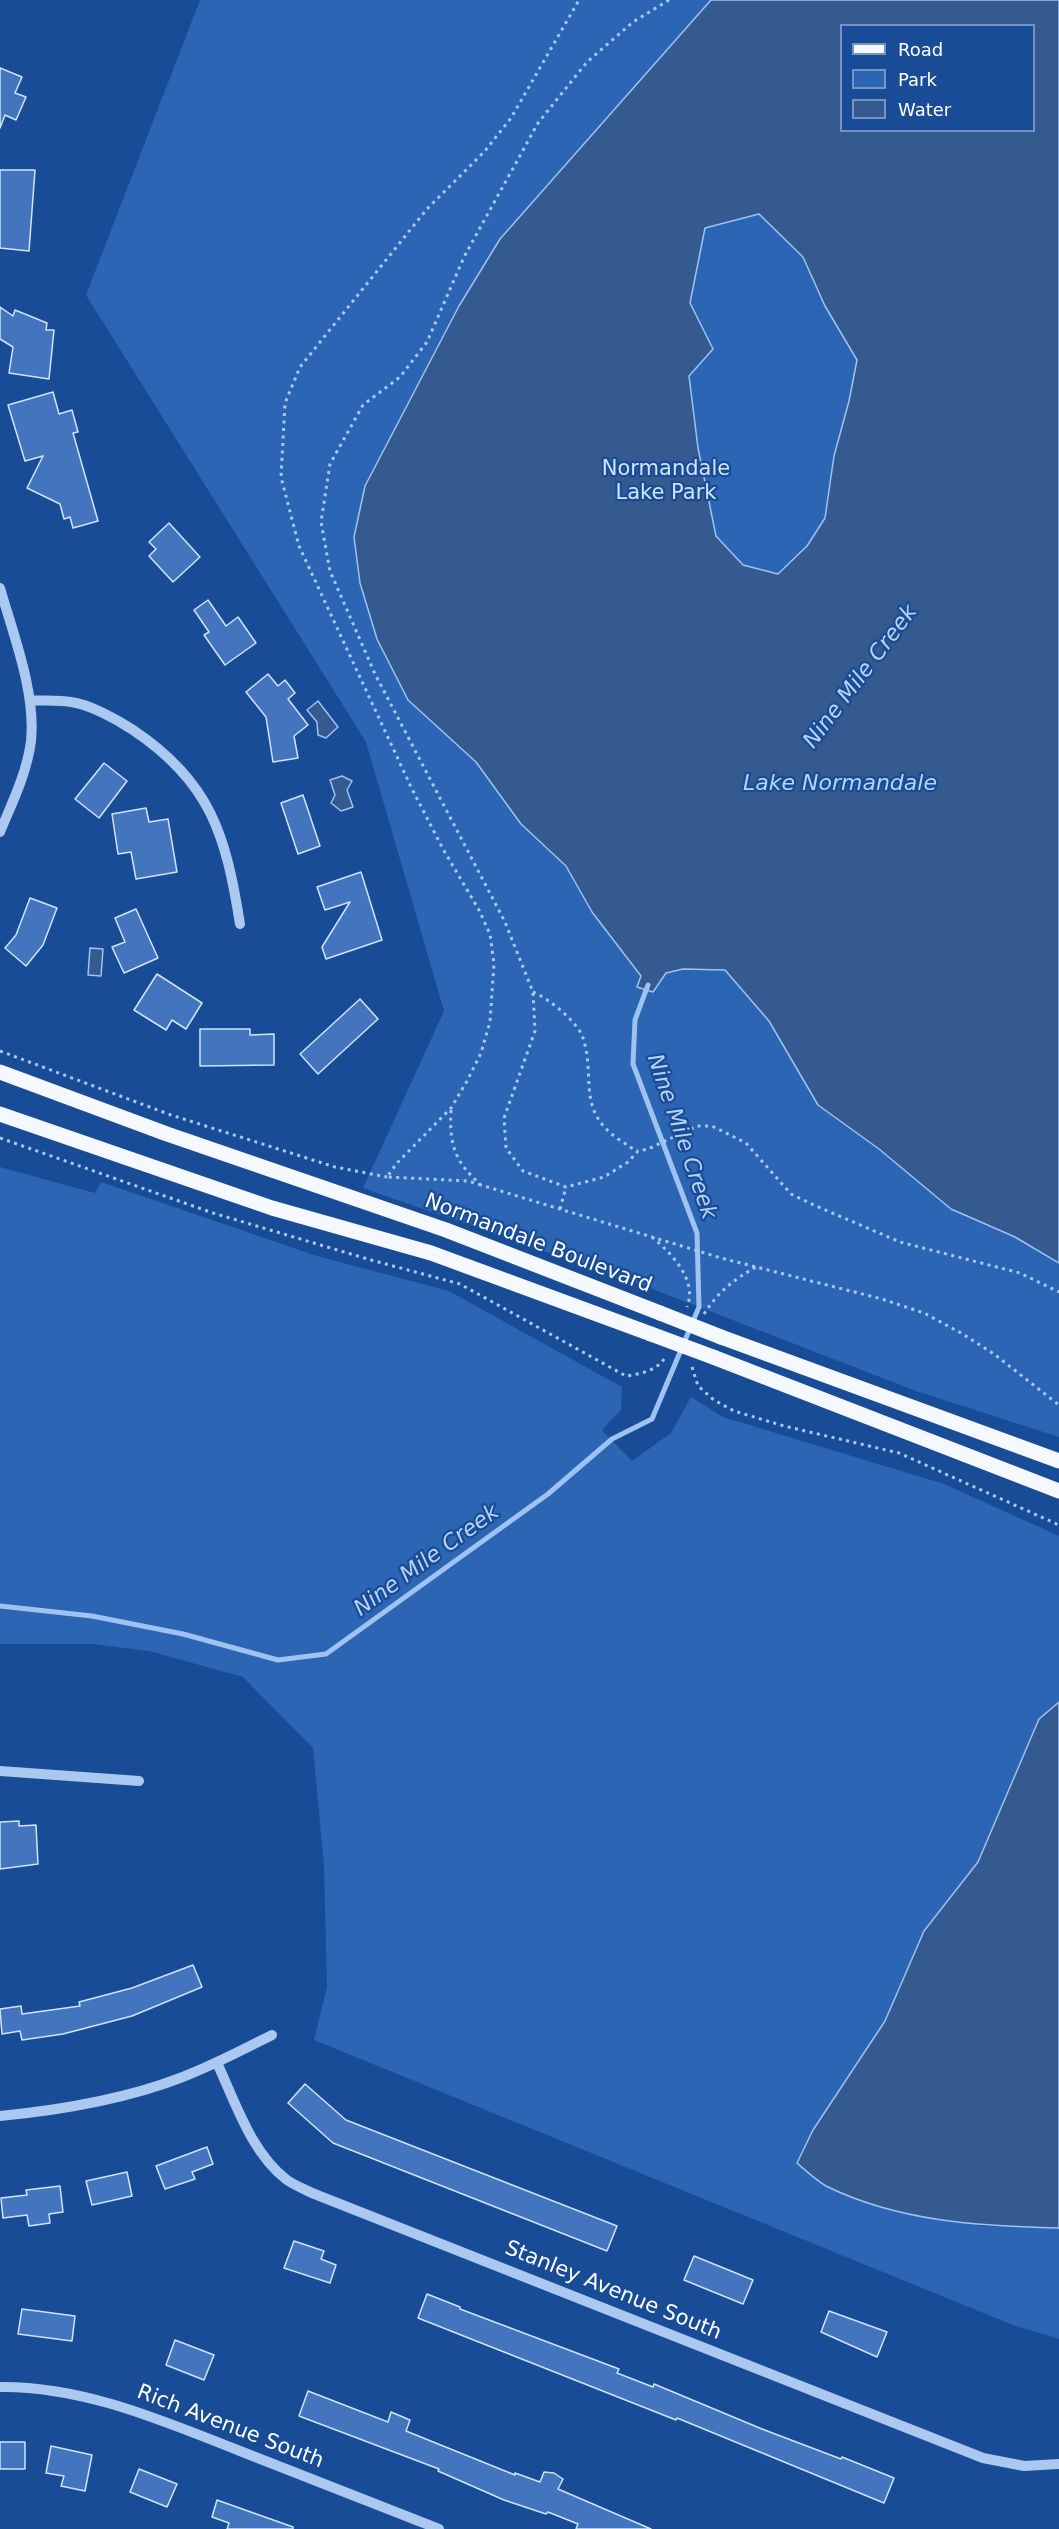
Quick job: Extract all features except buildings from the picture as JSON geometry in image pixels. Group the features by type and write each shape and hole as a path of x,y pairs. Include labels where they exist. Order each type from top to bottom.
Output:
{"main road":[{"name":"Normandale Boulevard","path":"0,1072 167,1134 446,1230 721,1337 1059,1461"},
{"name":"Normandale Boulevard","path":"0,1114 272,1208 431,1253 713,1357 1059,1491"}],"street":[{"path":"0,588 30,700 31,740 25,768 0,832"},
{"path":"30,700 73,702 119,721 161,749 182,769 203,799 223,843 240,924"},
{"path":"0,1771 139,1781"},
{"path":"0,2116 51,2111 116,2098 179,2079 272,2035"},
{"name":"Stanley Avenue South","path":"217,2063 251,2135 266,2159 287,2180 312,2193 983,2458 1024,2466 1059,2464"},
{"name":"Rich Avenue South","path":"0,2387 60,2393 116,2405 168,2423 439,2529"}],"path":[{"path":"387,1177 397,1163 451,1108 482,1053 490,1022 494,964 490,934 479,910 443,849 406,776 298,546 281,477 285,403 300,367 307,358 427,209 484,152 511,118 579,0"},
{"path":"638,1150 628,1162 604,1177 566,1187 523,1171 506,1148 504,1118 535,1030 533,992 505,922 375,674 330,571 321,522 330,464 363,405 400,376 427,342 464,257 538,123 587,62 633,22 669,0"},
{"path":"533,992 545,997 567,1016 583,1036 590,1107 609,1132 638,1150 648,1149 697,1126 712,1126 746,1143 790,1194 900,1242 1020,1273 1059,1292"},
{"path":"0,1051 171,1115 335,1167 387,1177 468,1181 722,1258 882,1299 924,1313 994,1354 1059,1405"},
{"path":"451,1108 450,1129 454,1152 466,1171 481,1185"},
{"path":"560,1209 566,1187"},
{"path":"934,1470 1059,1525"}],"green space":[{"name":"Normandale Lake Park","path":"200,0 1059,0 1059,1437 916,1391 650,1288 363,1188 444,1011 366,742 86,295"},
{"path":"0,1167 95,1193 101,1182 317,1256 449,1291 622,1387 621,1410 602,1430 632,1461 671,1433 691,1397 723,1417 944,1484 1059,1536 1059,1702 1039,1719 978,1862 924,1931 885,2021 813,2130 797,2163 980,2226 1059,2228 1059,2339 1013,2325 314,2040 327,1987 324,1866 313,1748 243,1677 149,1651 92,1644 0,1644"}],"water":[{"name":"Lake Normandale","path":"711,0 1059,0 1059,1263 1015,1237 951,1209 879,1149 818,1105 769,1021 725,970 683,969 666,973 653,992 637,987 641,976 592,912 566,866 521,824 476,762 408,700 377,639 360,583 354,537 365,486 459,306 500,239","holes":["759,214 803,257 825,306 857,360 834,456 825,518 807,546 778,574 743,565 716,536 698,448 689,376 713,349 690,303 705,228"]},
{"path":"318,701 338,727 326,738 318,735 317,722 307,710"},
{"path":"342,776 352,781 347,790 353,807 341,811 331,803 335,795 330,780"},
{"path":"90,948 103,949 101,976 88,975"},
{"path":"1059,1702 1059,2228 1000,2226 911,2215 854,2198 826,2186 797,2163 813,2130 885,2021 924,1931 978,1862 1039,1719"}],"waterway":[{"name":"Nine Mile Creek","path":"0,1606 92,1616 183,1634 278,1660 326,1654 548,1494 612,1439 652,1419 699,1307 697,1233 633,1064 635,1020 648,985"}]}
